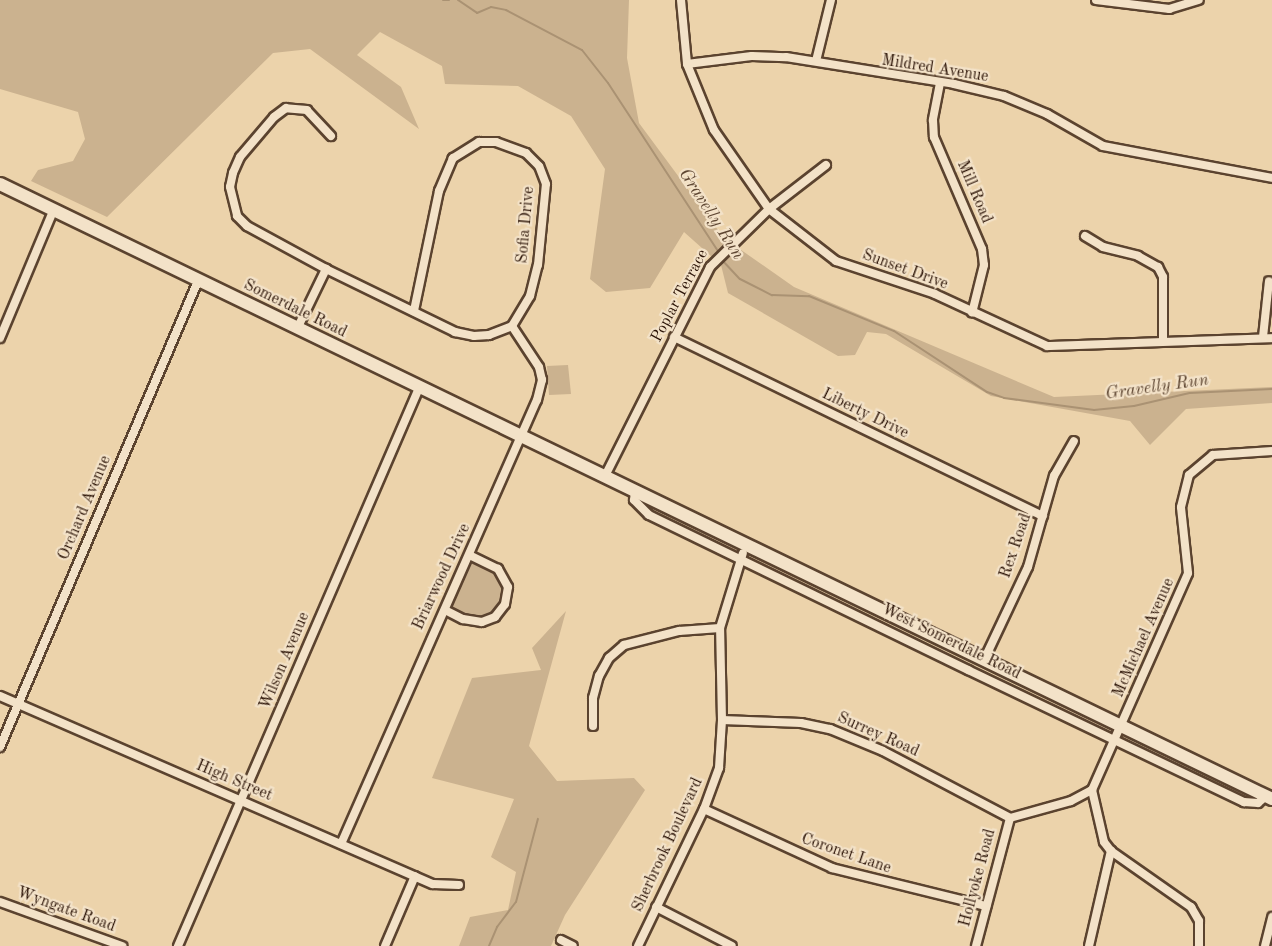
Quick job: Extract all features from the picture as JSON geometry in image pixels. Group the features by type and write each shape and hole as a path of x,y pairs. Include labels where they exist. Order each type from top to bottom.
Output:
{"main road":[{"name":"Somerdale Road","path":"0,184 576,465"},
{"name":"West Somerdale Road","path":"576,465 605,476 984,660 1122,724 1269,798"}],"street":[{"name":"Sunset Drive","path":"681,0 687,64 714,130 769,209 836,261 935,294 1047,346 1268,338"},
{"path":"816,61 831,0"},
{"path":"1096,0 1169,9 1199,0"},
{"name":"Mildred Avenue","path":"687,64 752,56 816,61 851,71 940,83 1004,96 1047,114 1103,146 1272,178"},
{"name":"Mill Road","path":"940,83 933,120 934,137 982,249 984,265 972,313"},
{"path":"331,136 307,110 286,108 240,157 230,187 237,216 268,237 326,269 414,311 474,336 489,335 512,326"},
{"name":"Sofia Drive","path":"414,311 446,169 461,149 479,142 496,142 526,153 539,166 546,184 538,265 530,296 512,326"},
{"name":"Poplar Terrace","path":"605,476 710,267 769,209 826,165"},
{"path":"0,338 53,211"},
{"path":"1085,236 1103,247 1138,256 1158,267 1162,277 1162,341"},
{"path":"297,329 326,269"},
{"name":"Orchard Avenue","path":"0,747 198,281"},
{"path":"1268,338 1269,281"},
{"name":"Briarwood Drive","path":"341,844 521,438 542,380 540,367 512,326"},
{"name":"Liberty Drive","path":"674,337 1043,516"},
{"name":"Wilson Avenue","path":"178,946 419,388"},
{"name":"Rex Road","path":"984,660 1028,567 1054,476 1074,441"},
{"name":"McMichael Avenue","path":"1092,790 1188,573 1181,507 1189,475 1213,455 1272,451"},
{"name":"West Somerdale Road","path":"635,491 634,500 649,515 1244,802 1258,803 1269,798"},
{"name":"Sherbrook Boulevard","path":"638,946 704,809 719,768 723,720 720,628 746,544"},
{"path":"445,610 463,619 482,622 495,617 505,604 508,587 498,569 470,555"},
{"path":"593,726 593,698 599,676 609,658 624,645 679,631 720,628"},
{"name":"High Street","path":"0,696 433,884 459,885"},
{"name":"Surrey Road","path":"723,720 801,723 830,729 884,752 1010,818"},
{"path":"1010,818 1040,812 1092,790 1104,842 1111,852 1191,907 1198,921 1199,946"},
{"name":"Coronet Lane","path":"704,809 832,868 986,906"},
{"name":"Hollyoke Road","path":"976,946 1010,818"},
{"path":"1089,946 1111,852"},
{"path":"385,946 415,876"},
{"name":"Wyngate Road","path":"0,902 122,946"},
{"path":"656,907 732,946"},
{"path":"1268,941 1272,917"},
{"path":"561,940 573,946"}],"shaded area":[{"path":"0,0 629,0 627,58 639,123 724,238 794,287 1054,397 1272,387 1272,403 1186,409 1150,445 1130,421 991,396 886,334 867,332 855,355 838,356 728,293 721,265 684,232 650,288 606,292 590,279 605,169 571,116 518,86 445,84 442,66 380,32 357,55 401,87 419,129 310,49 273,53 107,217 31,181 38,170 73,161 85,139 78,112 0,89"},
{"path":"568,365 571,394 549,395 547,366"},
{"path":"469,555 491,565 506,579 505,604 482,622 445,610"},
{"path":"566,611 529,746 557,781 634,778 645,790 565,915 551,946 459,946 470,917 508,910 516,872 491,857 514,799 432,778 472,678 541,670 532,648"}],"waterway":[{"name":"Gravelly Run","path":"443,0 449,0"},
{"name":"Gravelly Run","path":"458,0 477,13 491,7 506,10 582,50 608,83 720,254"},
{"name":"Gravelly Run","path":"722,260 740,279 772,295 809,296 894,331 987,392 1004,398 1094,410 1134,406 1190,393 1272,389"},
{"path":"489,946 497,927 516,902 538,819"}]}
